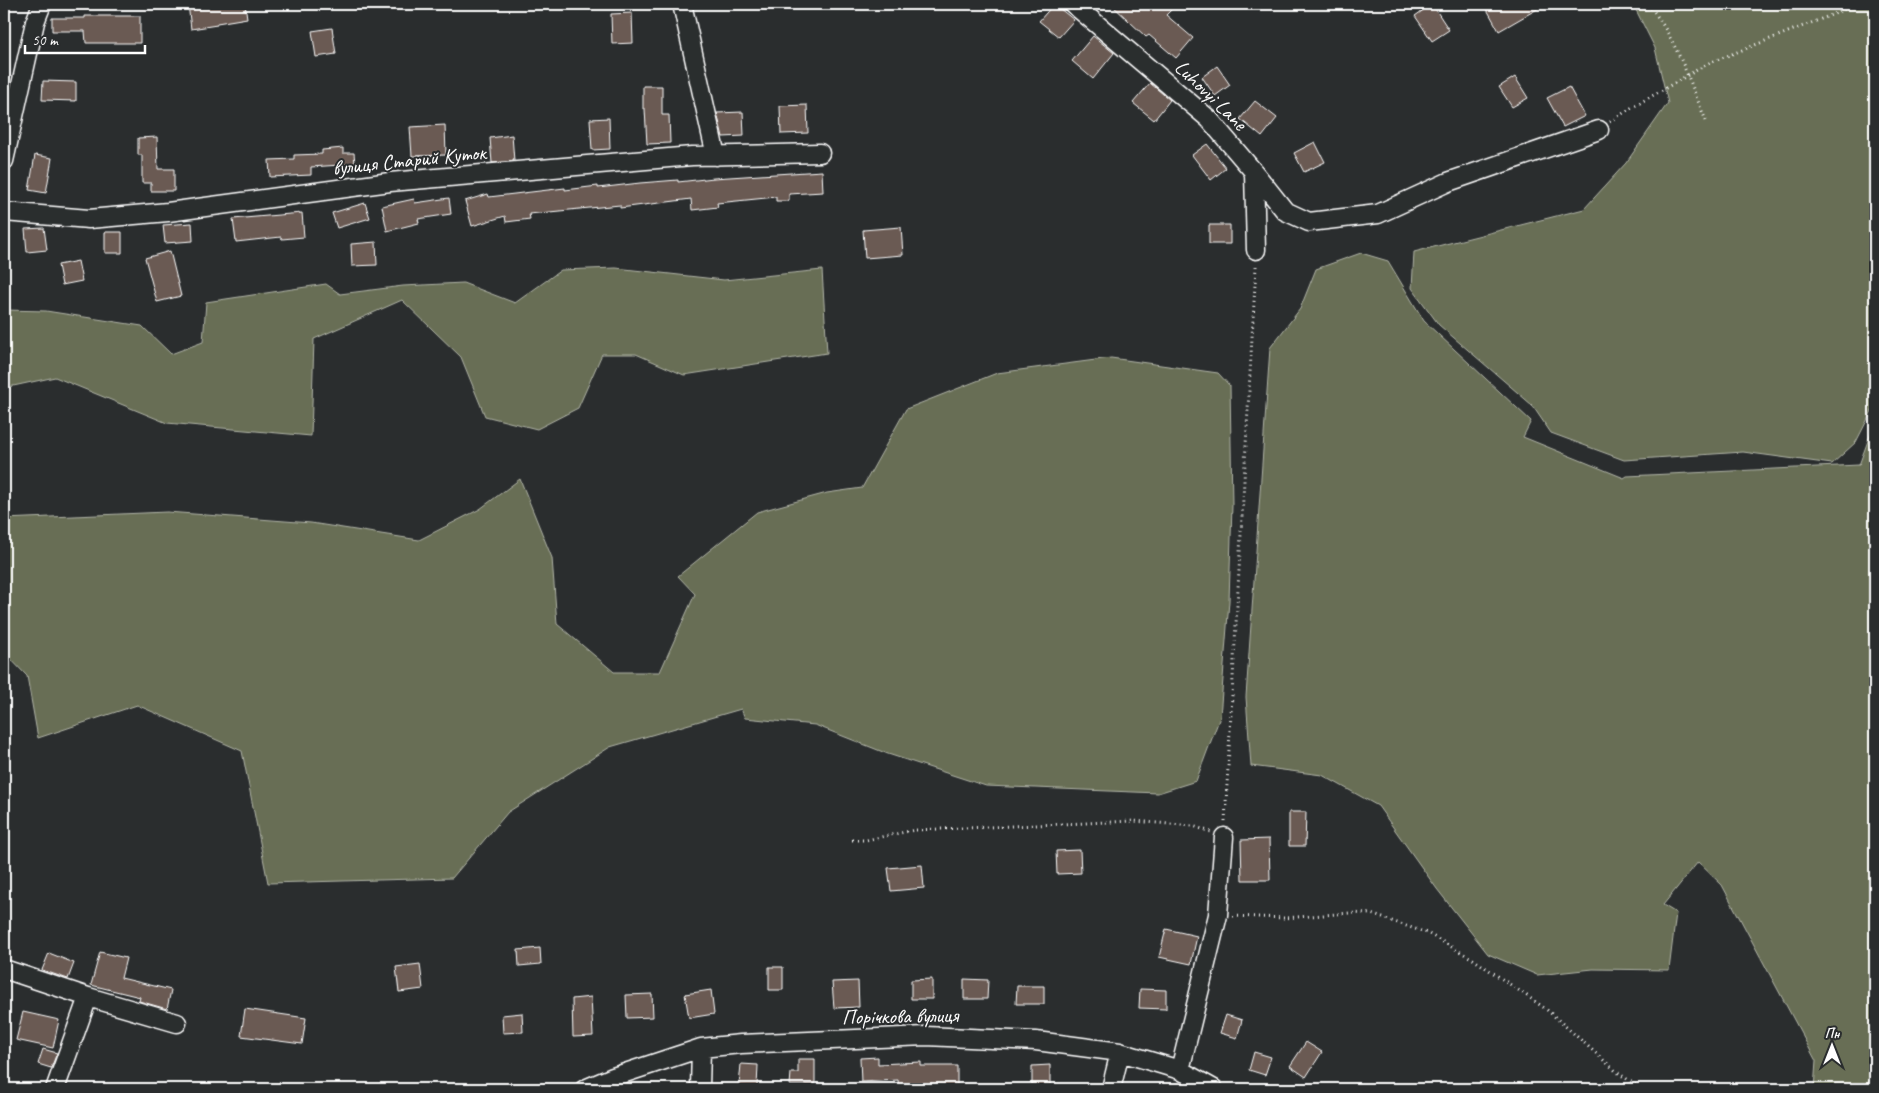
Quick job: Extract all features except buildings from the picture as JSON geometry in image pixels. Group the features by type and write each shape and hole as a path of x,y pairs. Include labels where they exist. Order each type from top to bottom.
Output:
{"street":[{"path":"4,161 35,22 42,4"},
{"path":"682,4 716,156"},
{"name":"Luhovyi Lane","path":"1073,4 1209,119 1285,211 1310,222 1378,214 1448,182 1599,130"},
{"name":"вулиця Старий Куток","path":"4,212 89,219 178,211 390,182 682,157 820,153"},
{"path":"1254,172 1256,250"},
{"path":"1180,1070 1218,915 1224,837"},
{"path":"4,969 88,998 178,1023"},
{"path":"55,1089 88,998"},
{"name":"Порічкова вулиця","path":"585,1089 612,1077 701,1048 741,1044 926,1036 1036,1041 1120,1052 1180,1070 1214,1089"},
{"path":"700,1089 701,1048"},
{"path":"1111,1089 1120,1052"}],"path":[{"path":"1648,4 1678,54 1707,123"},
{"path":"1599,130 1631,108 1708,63 1834,14 1854,4"},
{"path":"852,840 866,840 915,830 1134,821 1193,826 1224,837 1256,250"},
{"path":"1218,915 1284,918 1350,913 1371,914 1427,933 1473,959 1546,1009 1617,1072 1641,1089"}],"green space":[{"path":"1633,4 1875,4 1875,405 1856,442 1832,464 1743,452 1624,460 1551,433 1532,405 1439,325 1412,288 1414,252 1584,209 1626,163 1668,103 1655,48"},
{"path":"1361,253 1388,261 1424,321 1531,421 1523,437 1624,478 1627,476 1859,465 1875,422 1875,1089 1814,1089 1816,1061 1722,885 1698,862 1663,905 1676,913 1669,970 1593,969 1537,975 1488,954 1437,889 1378,806 1322,775 1251,766 1246,697 1270,348 1300,309 1316,269"},
{"path":"616,268 724,280 822,270 827,353 684,375 636,354 602,354 578,408 537,429 485,416 461,357 402,300 314,339 311,436 167,423 55,377 4,388 4,310 46,311 142,326 171,354 203,342 206,302 326,284 340,294 403,286 463,283 515,303 561,270"},
{"path":"1111,358 1218,373 1230,386 1232,505 1229,601 1220,717 1196,781 1158,793 986,786 888,754 815,725 745,718 741,709 610,747 508,812 452,878 268,883 242,751 137,705 38,738 27,676 4,652 4,519 167,512 311,523 419,540 480,509 520,479 552,558 557,624 614,672 660,672 695,594 678,576 757,512 827,493 862,488 906,409 997,373"}]}
